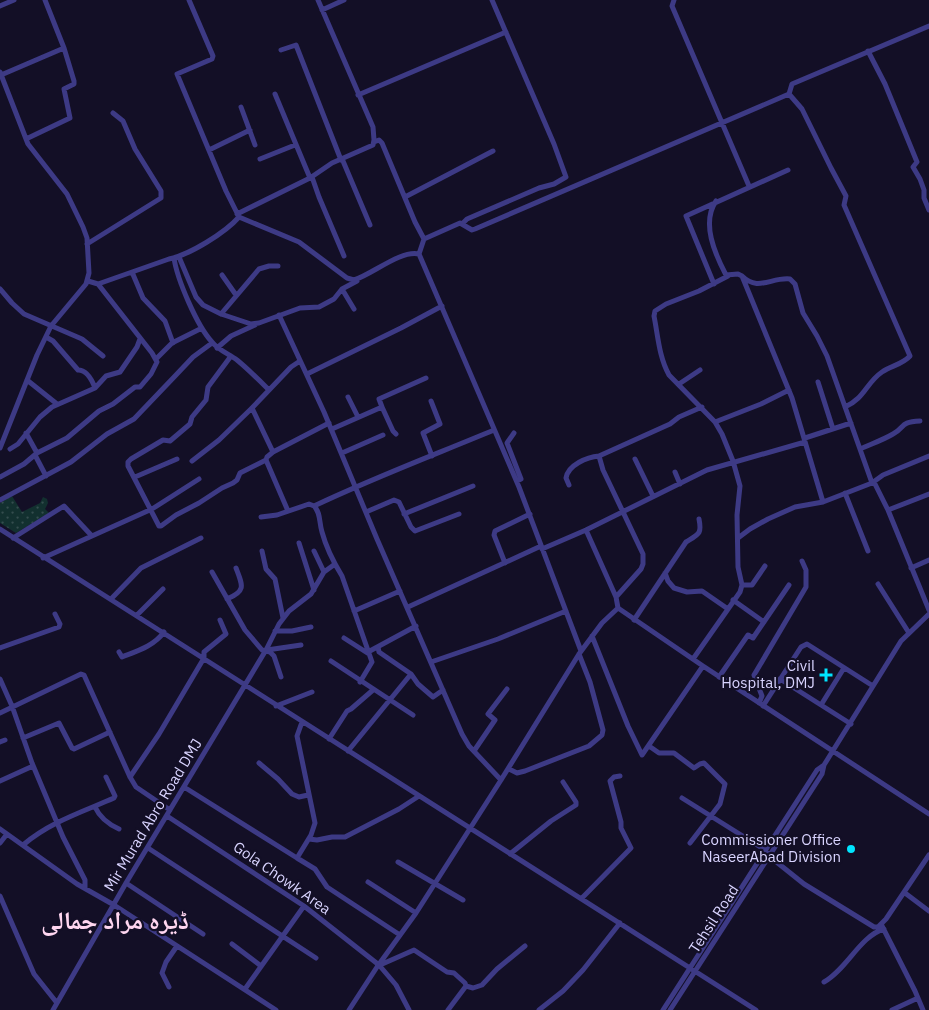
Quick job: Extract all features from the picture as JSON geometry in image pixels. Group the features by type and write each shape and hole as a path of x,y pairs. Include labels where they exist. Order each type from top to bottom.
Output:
{"street":[{"path":"0,6 14,0"},
{"path":"26,139 70,118 64,88 74,84 74,81 46,0"},
{"path":"189,0 212,60 177,74 238,216 299,242 347,278 354,280 399,257 412,252 419,254"},
{"path":"318,0 373,127 374,142"},
{"path":"322,10 344,0"},
{"path":"424,239 464,224 467,219 539,188 554,184 566,177 554,144 492,0"},
{"path":"674,0 672,6 749,186"},
{"path":"464,224 470,229 475,229 722,124 790,91 792,84 929,26"},
{"path":"358,95 506,32"},
{"path":"280,50 296,45 341,160 370,225"},
{"path":"0,448 46,337 52,326 88,281 86,234 67,194 30,148 1,74 64,48"},
{"path":"868,51 885,84 917,162 913,167 920,179 929,210"},
{"path":"790,91 802,109 846,196 844,205 910,356 882,372 862,396 845,407"},
{"path":"275,94 344,256"},
{"path":"241,107 255,145"},
{"path":"87,244 161,198 161,191 135,149 123,121 113,113"},
{"path":"209,150 250,130"},
{"path":"98,284 176,258 228,228 238,216 311,178 332,163 372,145 374,142 379,140 382,143 424,239 419,254 530,514 590,682 603,730 602,736 589,746 525,771 517,773 509,769"},
{"path":"260,159 296,145"},
{"path":"404,197 493,151"},
{"path":"714,284 686,216 788,170"},
{"path":"716,201 712,207 711,232 714,247 728,276"},
{"path":"217,348 231,336 256,324 300,308 319,307 334,299 342,289 403,259 419,254"},
{"path":"176,258 199,302 221,314 256,324"},
{"path":"176,258 180,279 196,317 212,343 232,356 268,389"},
{"path":"221,314 259,269 278,266"},
{"path":"132,272 144,298 165,320 173,342"},
{"path":"693,659 740,592 742,584 738,567 737,514 740,486 733,462 715,422 669,375 661,356 654,316 655,311 666,304 714,284 728,276 738,274 753,284 790,278 795,284 803,313 818,336 827,356 872,483 875,484 888,510 929,610"},
{"path":"222,276 236,295"},
{"path":"742,276 789,390 823,502"},
{"path":"88,281 98,284 156,359"},
{"path":"0,289 24,314 82,339 103,356"},
{"path":"342,289 346,292 354,309"},
{"path":"306,374 442,306"},
{"path":"279,315 342,453 462,734 474,751 501,780"},
{"path":"0,477 24,464 36,454 67,438 99,411 113,404 135,387 140,387 155,367 156,359 173,342 202,328"},
{"path":"46,337 53,341 78,370 86,373 95,388"},
{"path":"10,450 18,444 40,417 57,404 95,388 106,376 120,372 140,342 140,339"},
{"path":"0,500 82,456 107,434 134,419 176,375 212,343"},
{"path":"232,356 208,387 206,400 192,418 190,424 170,441 163,440 128,462 159,526 233,483 240,474 266,460 274,452 330,426 358,417 382,406"},
{"path":"192,461 219,440 252,408 268,389 300,361"},
{"path":"679,384 700,370"},
{"path":"396,434 378,399 426,378"},
{"path":"27,380 57,404"},
{"path":"818,382 833,429"},
{"path":"715,422 762,404 789,390"},
{"path":"348,397 358,417"},
{"path":"431,401 440,424 423,433 432,456"},
{"path":"569,485 566,478 570,469 581,462 599,456 670,424 679,417 702,407"},
{"path":"252,408 274,452"},
{"path":"860,449 891,435 904,424 920,421"},
{"path":"408,607 505,563 586,530 706,470 805,440 850,423"},
{"path":"314,506 345,491 494,430"},
{"path":"26,433 46,476"},
{"path":"514,433 506,443 521,479 517,481"},
{"path":"342,453 383,435"},
{"path":"599,456 643,554 643,564 616,597"},
{"path":"738,538 768,518 795,507 823,502 872,483 883,474 929,456"},
{"path":"134,477 177,459"},
{"path":"635,459 653,496"},
{"path":"266,460 288,511"},
{"path":"675,472 680,484"},
{"path":"43,558 152,509 199,479"},
{"path":"404,514 473,486"},
{"path":"845,493 868,551"},
{"path":"888,510 929,494"},
{"path":"366,512 394,500 399,502 411,527 415,531 459,514"},
{"path":"261,517 277,515 309,504 318,509 322,533 342,576 372,662 360,682"},
{"path":"13,538 64,506 91,535"},
{"path":"505,563 494,535 495,531 530,514"},
{"path":"634,620 686,542 700,533 700,518"},
{"path":"0,529 756,1010"},
{"path":"586,530 616,597 618,608 702,666 929,814"},
{"path":"111,599 141,568 201,538"},
{"path":"298,543 314,590"},
{"path":"262,551 266,569 275,579 283,618"},
{"path":"314,551 324,572"},
{"path":"911,568 929,560"},
{"path":"761,704 762,696 754,675 806,587 806,570 802,561"},
{"path":"283,618 314,590 324,572 335,564"},
{"path":"742,584 752,585 765,566"},
{"path":"227,599 240,593 242,589 236,568"},
{"path":"212,572 245,630 262,650 266,650 274,656 281,677"},
{"path":"665,573 668,581 674,588 687,592 702,591 728,609"},
{"path":"878,584 909,634"},
{"path":"719,677 748,635 753,638 789,585"},
{"path":"137,615 163,589"},
{"path":"354,611 400,591"},
{"path":"733,600 764,622"},
{"path":"349,1010 416,912 509,769 580,653 602,623 618,608"},
{"path":"431,662 498,639 566,611"},
{"path":"0,648 59,627 60,624 56,614"},
{"path":"663,1010 692,970 817,770 824,766 901,642 929,614"},
{"name":"Mir Murad Abro Road DMJ","path":"53,1010 266,650 283,618"},
{"path":"130,777 159,734 204,658 204,652 226,634 220,620"},
{"path":"369,653 416,626"},
{"path":"276,632 311,627"},
{"path":"119,652 122,657 145,648 164,632"},
{"path":"592,636 641,754 649,746 702,666"},
{"path":"344,638 369,653"},
{"path":"761,704 801,647 807,644 874,686"},
{"path":"266,650 301,645"},
{"path":"378,647 378,652 411,674 418,684 433,697 443,690"},
{"path":"331,661 413,716"},
{"path":"821,705 844,668"},
{"path":"0,713 81,674 84,675 136,787 170,810"},
{"path":"348,751 411,674"},
{"path":"0,679 63,837 85,880 85,888"},
{"path":"780,679 851,724"},
{"path":"474,751 495,720 488,714 507,689"},
{"path":"329,739 347,711 372,690"},
{"path":"276,706 312,692"},
{"path":"297,858 309,839 314,823 297,736 302,722"},
{"path":"23,738 59,723 74,749 110,732"},
{"path":"649,746 659,753 674,753 694,768 704,763 724,784 720,804 690,842"},
{"path":"259,763 292,794 299,797 308,796"},
{"path":"0,782 34,766"},
{"name":"Tehsil Road","path":"670,1010 692,970 822,774 824,766"},
{"path":"582,898 631,848 621,828 610,781 614,777 620,776"},
{"path":"23,845 33,836 58,822 115,797 106,777"},
{"path":"510,854 576,805 564,782"},
{"path":"184,787 315,869 327,887 400,935"},
{"path":"309,839 344,837 399,809 418,796"},
{"path":"682,798 766,850 774,860 829,901 874,927 883,927"},
{"path":"95,807 98,814 104,820 120,830"},
{"name":"Gola Chowk Area","path":"167,816 304,906 388,974 409,1010"},
{"path":"0,829 85,888 276,1010"},
{"path":"0,842 7,834"},
{"path":"148,848 316,958"},
{"path":"824,982 839,971 876,931 883,927 929,855"},
{"path":"398,862 463,900"},
{"path":"368,882 416,912"},
{"path":"126,884 202,934"},
{"path":"905,893 929,912"},
{"path":"0,896 34,974 58,1002"},
{"path":"245,989 304,906"},
{"path":"539,1010 563,991 583,970 620,923"},
{"path":"883,927 922,1010"},
{"path":"232,944 261,966"},
{"path":"169,987 162,973 166,962 177,946"},
{"path":"378,966 414,950 447,972 454,973 466,986 473,988 482,985 525,946"},
{"path":"448,1010 466,986"},
{"path":"892,1010 918,998"}],"green space":[{"path":"12,496 22,512 40,503 43,497 47,499 48,503 45,509 49,513 16,533 0,523 0,503"}],"place":[{"name":"Civil Hospital, DMJ","path":"826,675"},
{"name":"Commissioner Office NaseerAbad Division","path":"851,849"}],"district":[{"name":"ڈیرہ مراد جمالی","path":"115,920"}]}
